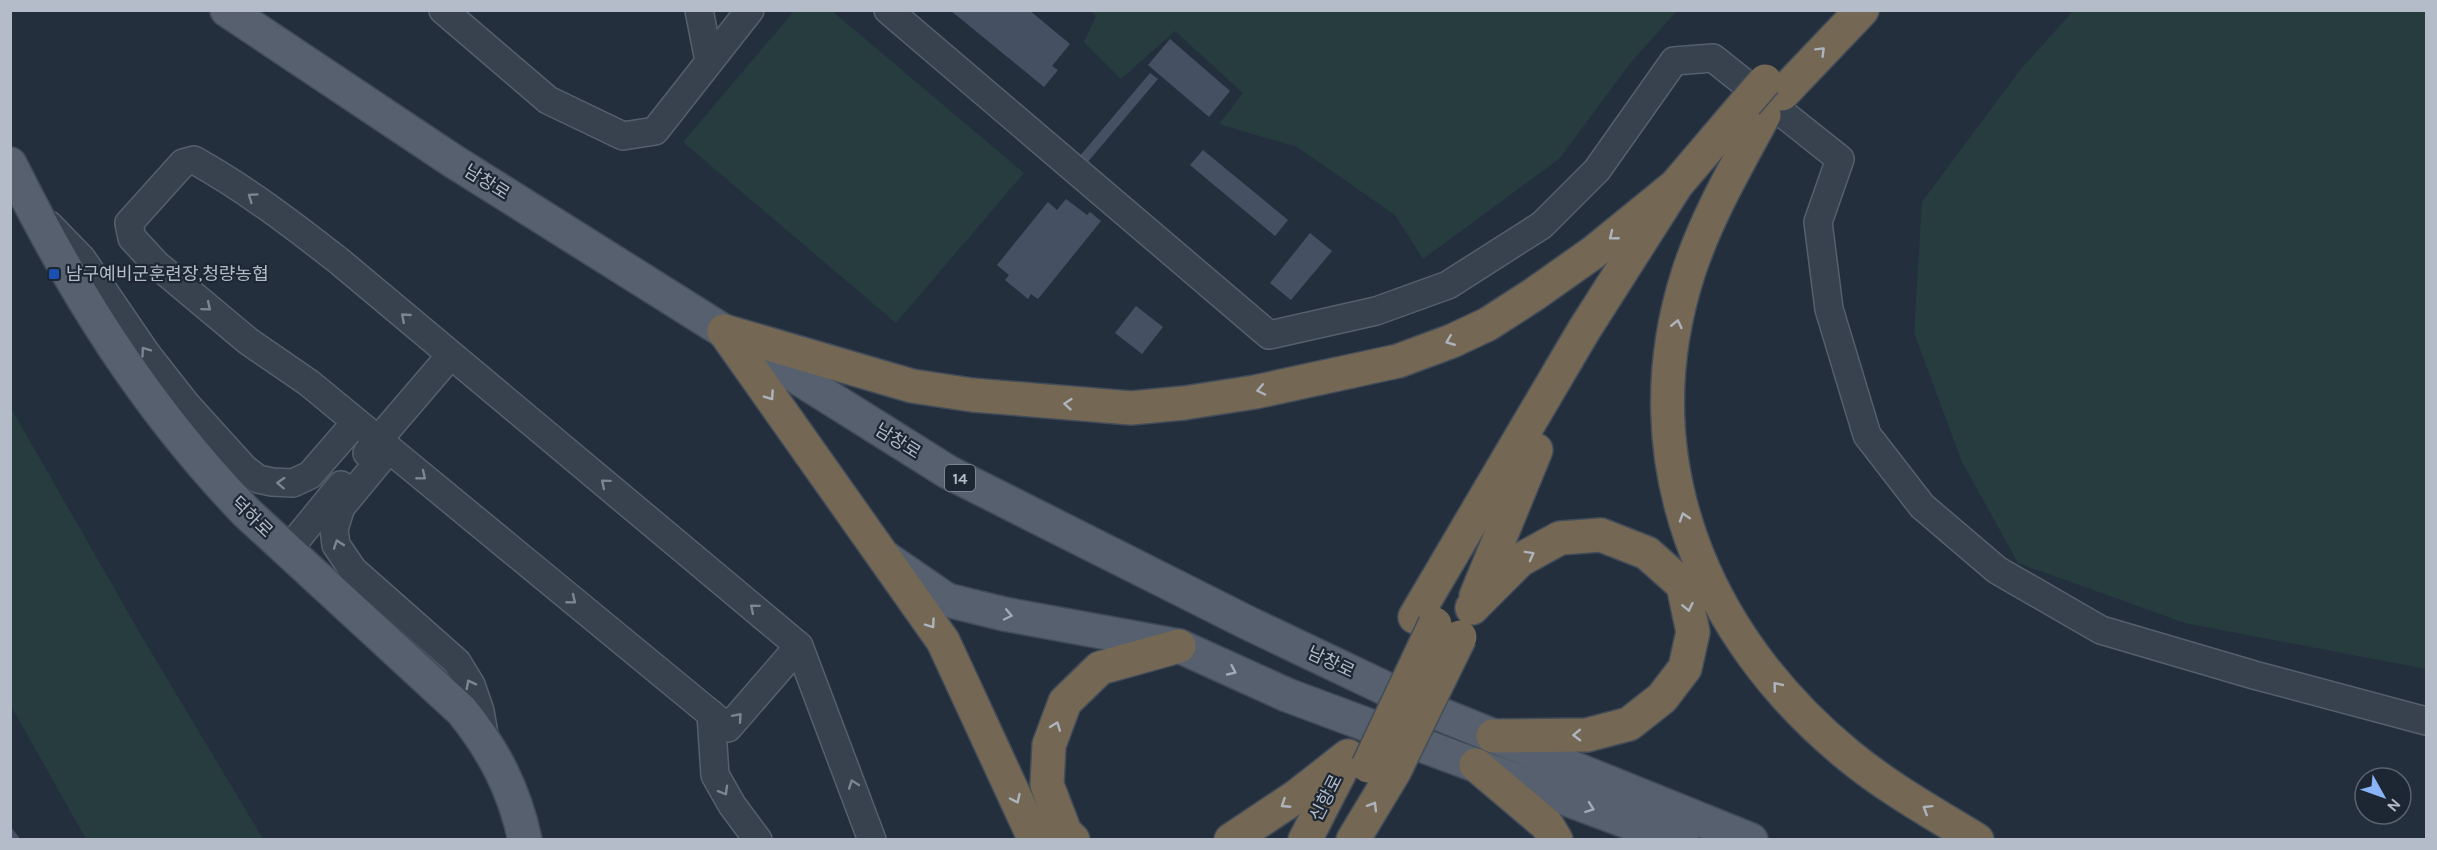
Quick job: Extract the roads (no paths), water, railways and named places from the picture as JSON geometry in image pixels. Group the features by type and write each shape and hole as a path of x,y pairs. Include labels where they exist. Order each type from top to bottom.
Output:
{"highway":[{"path":"1353,840 1370,764 1536,450 1600,340 1695,194 1831,10"},
{"path":"724,331 912,386 972,395 1131,408 1184,403 1254,392 1398,361 1452,341 1488,324 1593,252 1675,186 1862,10"},
{"path":"1764,101 1712,212 1688,275 1670,353 1666,407 1670,454 1681,507 1697,557 1724,612 1755,659 1789,700 1847,754 1875,776 1977,840"},
{"path":"1445,621 1584,330 1675,186"},
{"path":"724,331 943,641 1035,840"},
{"path":"1445,621 1520,561 1560,538 1600,535 1647,553 1683,585 1693,632 1685,668 1662,698 1629,724 1587,735 1493,736"},
{"path":"1073,840 1065,832 1047,785 1049,745 1065,702 1100,668 1179,646"},
{"path":"1231,840 1297,796 1370,764"},
{"name":"신항로","path":"1305,840 1370,764"},
{"name":"신항로","path":"1329,840 1370,764"},
{"path":"1476,765 1547,825 1556,840"}],"main road":[{"name":"남창로","path":"227,10 453,160 948,472 1248,623 1437,713 1750,840"},
{"name":"덕하로","path":"10,164 92,315 162,417 215,480 462,711 485,740 508,784 525,840"},
{"path":"881,554 947,600 1004,614 1179,646 1287,695 1671,838 1682,840"}],"street":[{"path":"443,10 548,100 623,136 655,131 750,10"},
{"path":"699,10 709,61"},
{"path":"888,10 1269,335 1376,311 1448,285 1542,225 1596,170 1674,61 1713,58 1840,159 1818,222 1829,309 1868,435 1922,506 1997,570 2102,630 2254,675 2427,721"},
{"path":"799,646 728,728 309,383 229,325 156,264 132,238 129,223 183,163 195,160 292,224 339,261 799,646 854,785 872,840"},
{"path":"33,208 82,259 146,353 186,404 244,468 258,479 293,483 310,475 372,436"},
{"path":"282,545 445,351"},
{"path":"372,436 341,507 334,529 336,545 353,570 457,662 471,685 480,711 485,740"},
{"path":"711,714 715,775 732,805 758,840"}],"place":[{"name":"남구예비군훈련장,청량농협","path":"54,274"}]}
